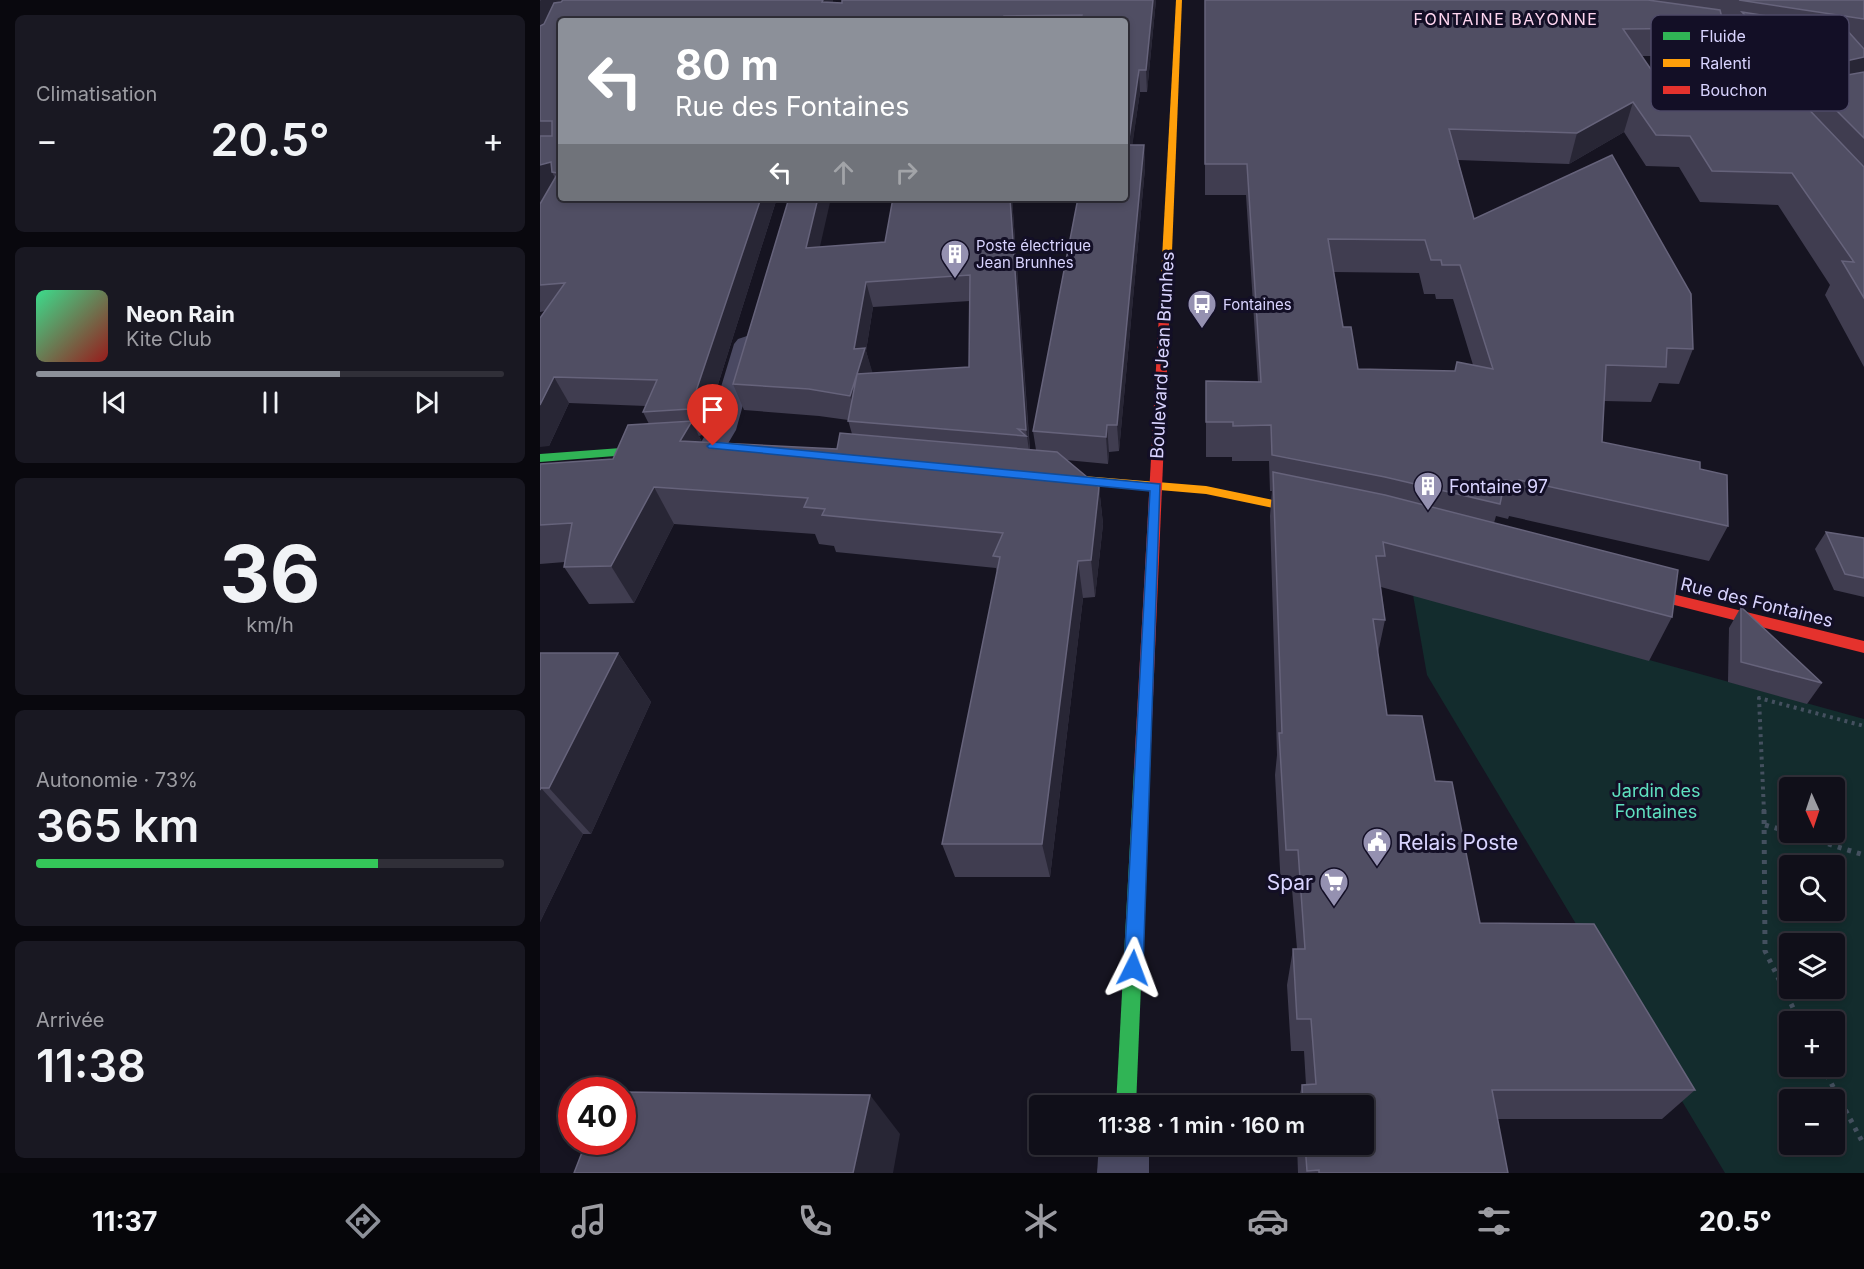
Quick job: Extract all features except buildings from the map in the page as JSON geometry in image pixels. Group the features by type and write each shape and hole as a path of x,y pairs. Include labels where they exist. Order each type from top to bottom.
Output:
{"street":[{"name":"Boulevard Jean Brunhes","path":"1127,1095 1179,0"},
{"path":"1849,52 1864,55"},
{"path":"1792,111 1810,141"},
{"path":"713,446 722,430 754,320"},
{"path":"540,458 679,448"},
{"path":"1037,476 1229,493 1332,516"},
{"name":"Rue des Fontaines","path":"1620,586 1864,647"},
{"path":"1122,1173 1123,1155"}],"path":[{"path":"1795,1011 1765,951 1765,825 1759,698 1864,726"},
{"path":"1765,825 1779,829"},
{"path":"1825,843 1864,855"},
{"path":"1828,1077 1864,1145"}],"green space":[{"name":"Jardin des Fontaines","path":"1413,595 1864,719 1864,1173 1725,1173 1427,675"}],"traffic: fast":[{"path":"540,458 661,449"},
{"path":"1127,1095 1142,768"}],"traffic: slow":[{"path":"1166,277 1179,0"},
{"path":"1047,477 1206,490 1316,513"}],"traffic: jam":[{"path":"1849,53 1864,55"},
{"path":"1142,768 1166,277"},
{"path":"1632,589 1864,647"}],"place":[{"name":"Poste électrique Jean Brunhes","path":"955,280"},
{"name":"Fontaines","path":"1202,330"},
{"name":"Fontaine 97","path":"1428,512"},
{"name":"Relais Poste","path":"1377,868"},
{"name":"Spar","path":"1334,908"}],"district":[{"name":"FONTAINE BAYONNE","path":"1506,19"}],"route":[{"path":"713,446 1156,487 1147,715 1133,968"}]}
